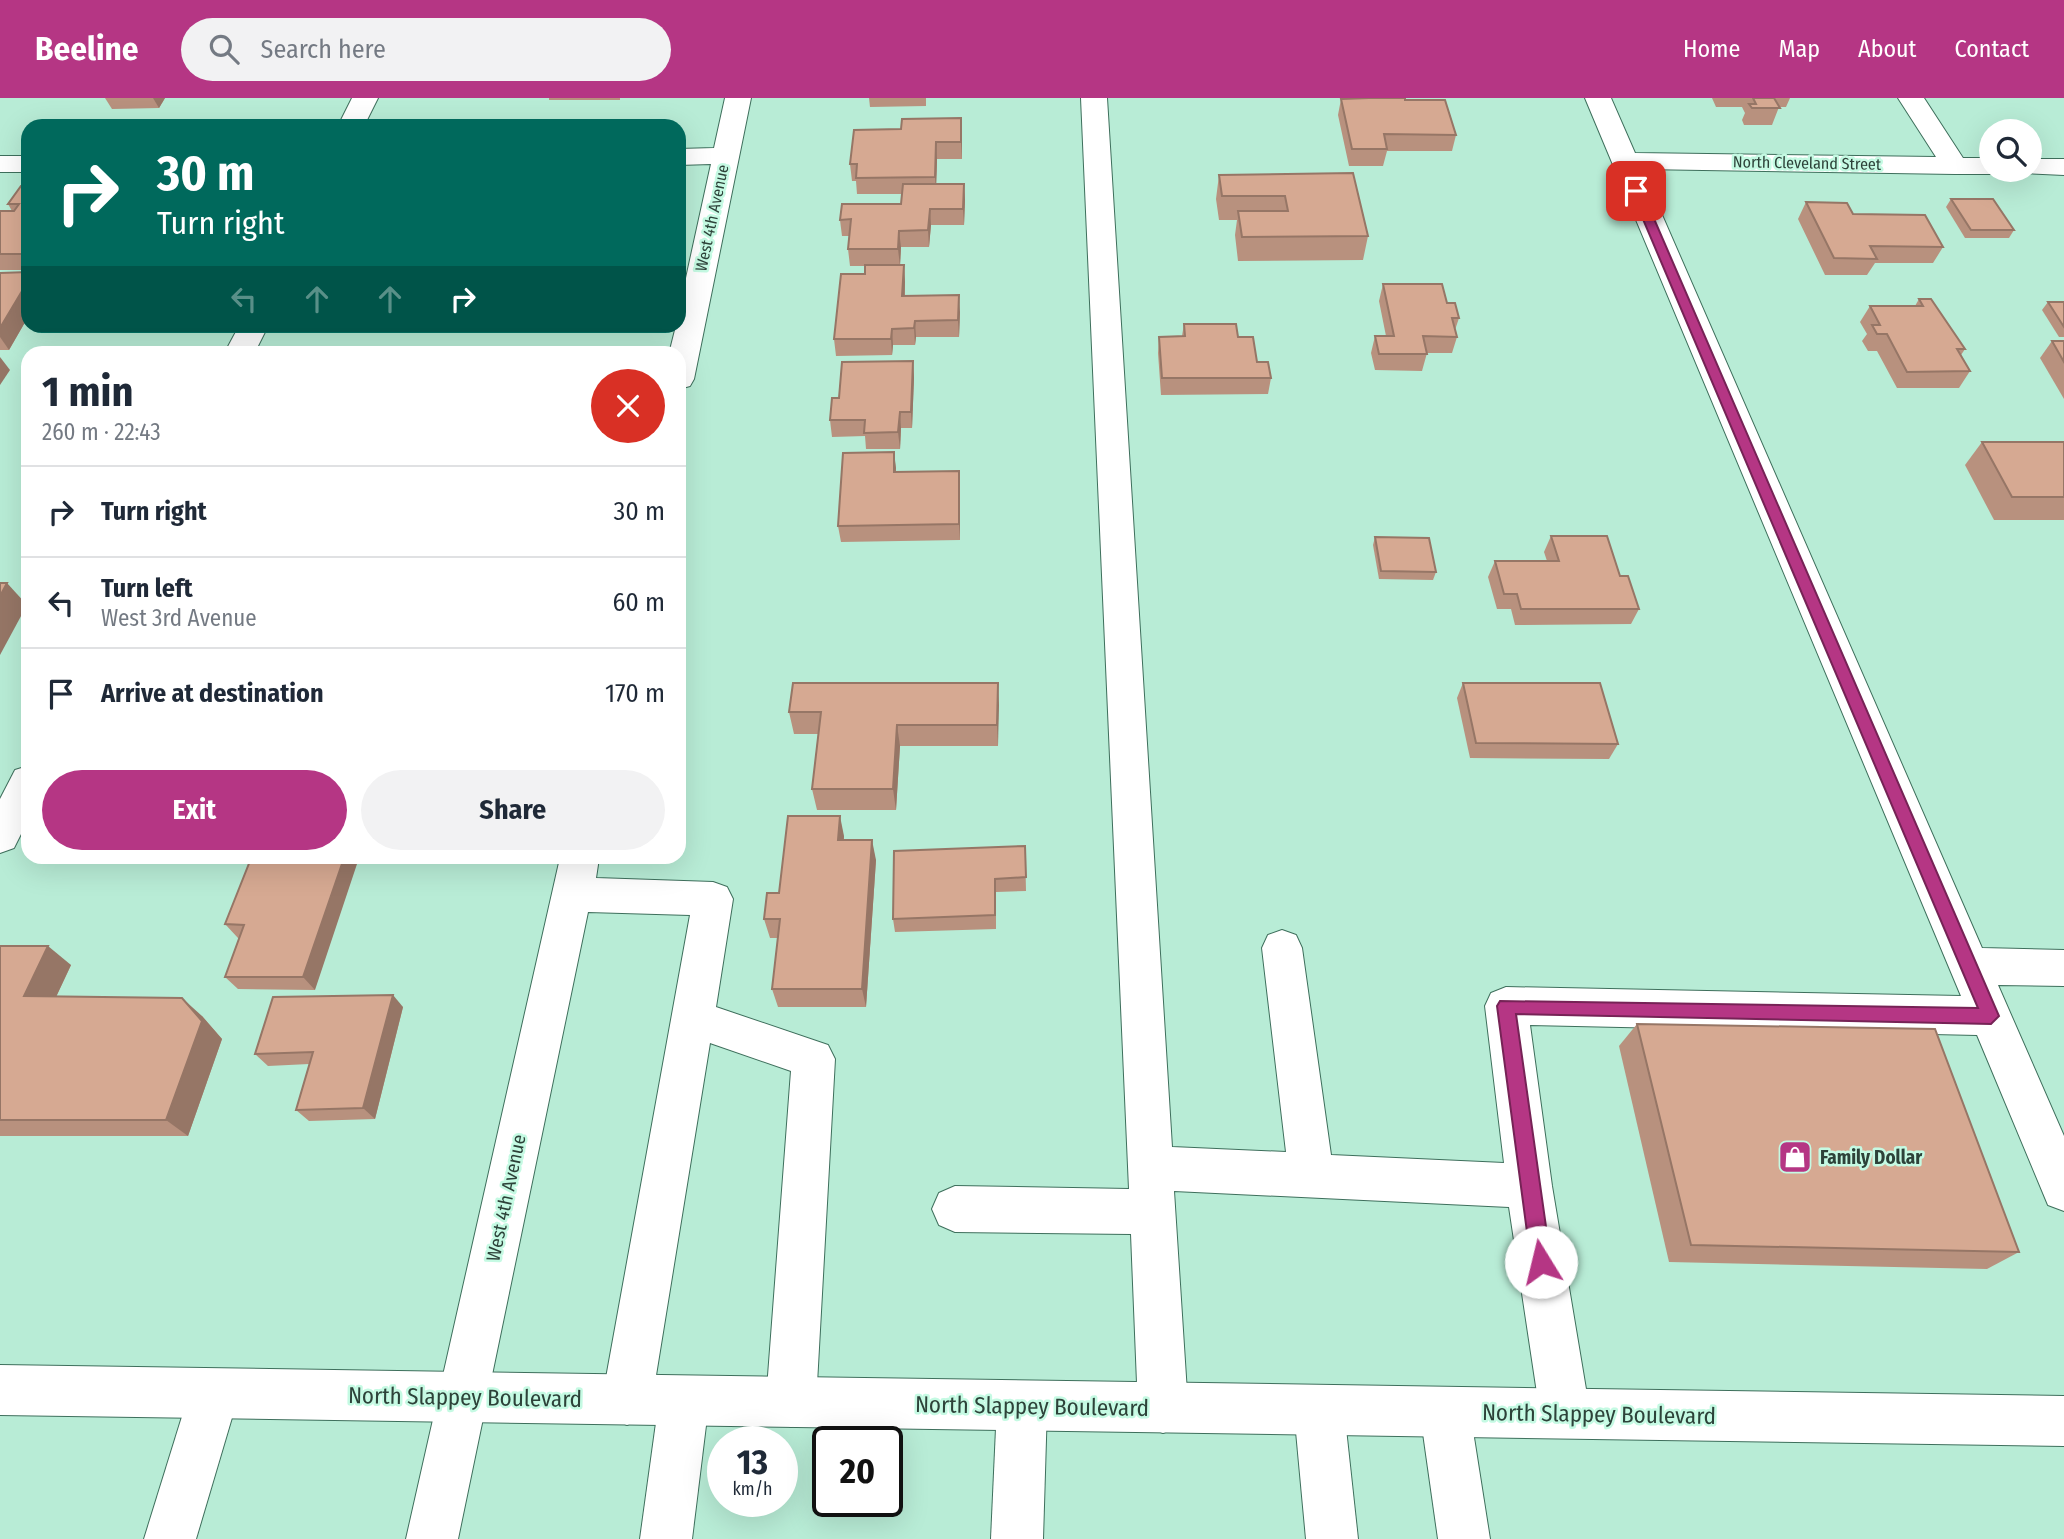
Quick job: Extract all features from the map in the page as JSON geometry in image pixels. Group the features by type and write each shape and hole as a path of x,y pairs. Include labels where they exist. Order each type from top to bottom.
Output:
{"street":[{"path":"354,119 365,98"},
{"name":"West 4th Avenue","path":"686,346 738,98"},
{"path":"1094,98 1163,1408"},
{"path":"1598,98 2064,1189"},
{"path":"1911,98 1955,166"},
{"path":"686,158 725,156"},
{"name":"North Cleveland Street","path":"1623,161 1979,166"},
{"path":"0,164 21,164"},
{"path":"2042,167 2064,167"},
{"path":"0,837 21,795"},
{"path":"577,876 713,899 627,1400"},
{"name":"West 4th Avenue","path":"432,1539 577,876"},
{"path":"1282,948 1311,1176"},
{"path":"1969,966 2064,968"},
{"path":"1565,1413 1529,1186 1506,1006 1991,1016"},
{"path":"692,1018 813,1059 791,1402"},
{"path":"955,1209 1311,1176 1529,1186"},
{"name":"North Slappey Boulevard","path":"0,1391 2064,1421"},
{"path":"170,1539 214,1394"},
{"path":"666,1539 684,1401"},
{"path":"1017,1539 1022,1406"},
{"path":"1320,1410 1332,1539"},
{"path":"1445,1412 1464,1539"}],"building":[{"path":"1753,98 1774,98 1780,108 1752,108 1749,104 1756,104"},
{"path":"1341,99 1445,100 1456,135 1384,134 1387,149 1352,149"},
{"path":"961,118 961,142 936,142 935,177 856,178 857,164 850,164 854,130 901,129 902,119"},
{"path":"1353,173 1368,236 1242,237 1238,211 1288,211 1285,196 1222,196 1219,175"},
{"path":"903,184 964,184 963,209 930,209 928,230 899,231 898,249 848,249 851,219 840,220 842,204 901,204"},
{"path":"21,186 21,254 0,254 0,211 14,211 19,204 8,204"},
{"path":"1951,199 1993,199 2014,230 1971,230"},
{"path":"1806,202 1847,203 1853,214 1925,215 1943,247 1870,246 1877,259 1834,258"},
{"path":"865,265 904,265 902,296 959,295 958,320 915,321 914,328 892,329 891,339 834,339 841,274 865,274"},
{"path":"21,272 21,293 0,328 0,273"},
{"path":"1383,284 1442,284 1447,303 1455,303 1459,318 1452,318 1457,337 1423,336 1427,354 1379,354 1375,336 1394,336"},
{"path":"1919,299 1931,299 1965,349 1957,349 1970,371 1907,372 1887,334 1877,334 1872,325 1880,325 1870,306 1923,306"},
{"path":"2048,302 2064,302 2064,327"},
{"path":"1184,324 1236,324 1238,337 1253,337 1257,362 1268,362 1271,378 1162,378 1159,337 1185,336"},
{"path":"2052,341 2064,341 2064,362"},
{"path":"913,361 911,412 900,412 898,432 864,433 865,420 830,420 832,398 839,398 842,362"},
{"path":"1982,442 2064,442 2064,497 2012,497"},
{"path":"894,452 894,472 959,471 959,524 838,526 843,453"},
{"path":"1551,536 1607,536 1620,576 1628,576 1639,609 1521,609 1517,594 1504,594 1495,561 1559,561"},
{"path":"1375,537 1429,538 1436,572 1381,571"},
{"path":"0,583 7,583 0,596"},
{"path":"793,683 998,683 997,725 897,725 893,789 812,789 821,712 789,712"},
{"path":"1463,683 1600,683 1618,744 1476,743"},
{"path":"788,816 840,816 838,840 872,840 862,989 772,989 780,919 764,919 767,893 779,893"},
{"path":"1025,846 1026,877 995,879 995,915 893,919 894,851"},
{"path":"249,864 342,864 303,977 225,977 244,925 225,924"},
{"path":"0,946 48,946 24,996 182,998 202,1021 166,1120 0,1120"},
{"path":"393,995 363,1108 296,1110 313,1052 255,1054 273,997"},
{"name":"Family Dollar","path":"1637,1024 1935,1029 2019,1252 1691,1245"}],"place":[{"name":"Family Dollar","path":"1795,1157"}],"route":[{"path":"1541,1262 1506,1006 1991,1016 1636,191"}]}
